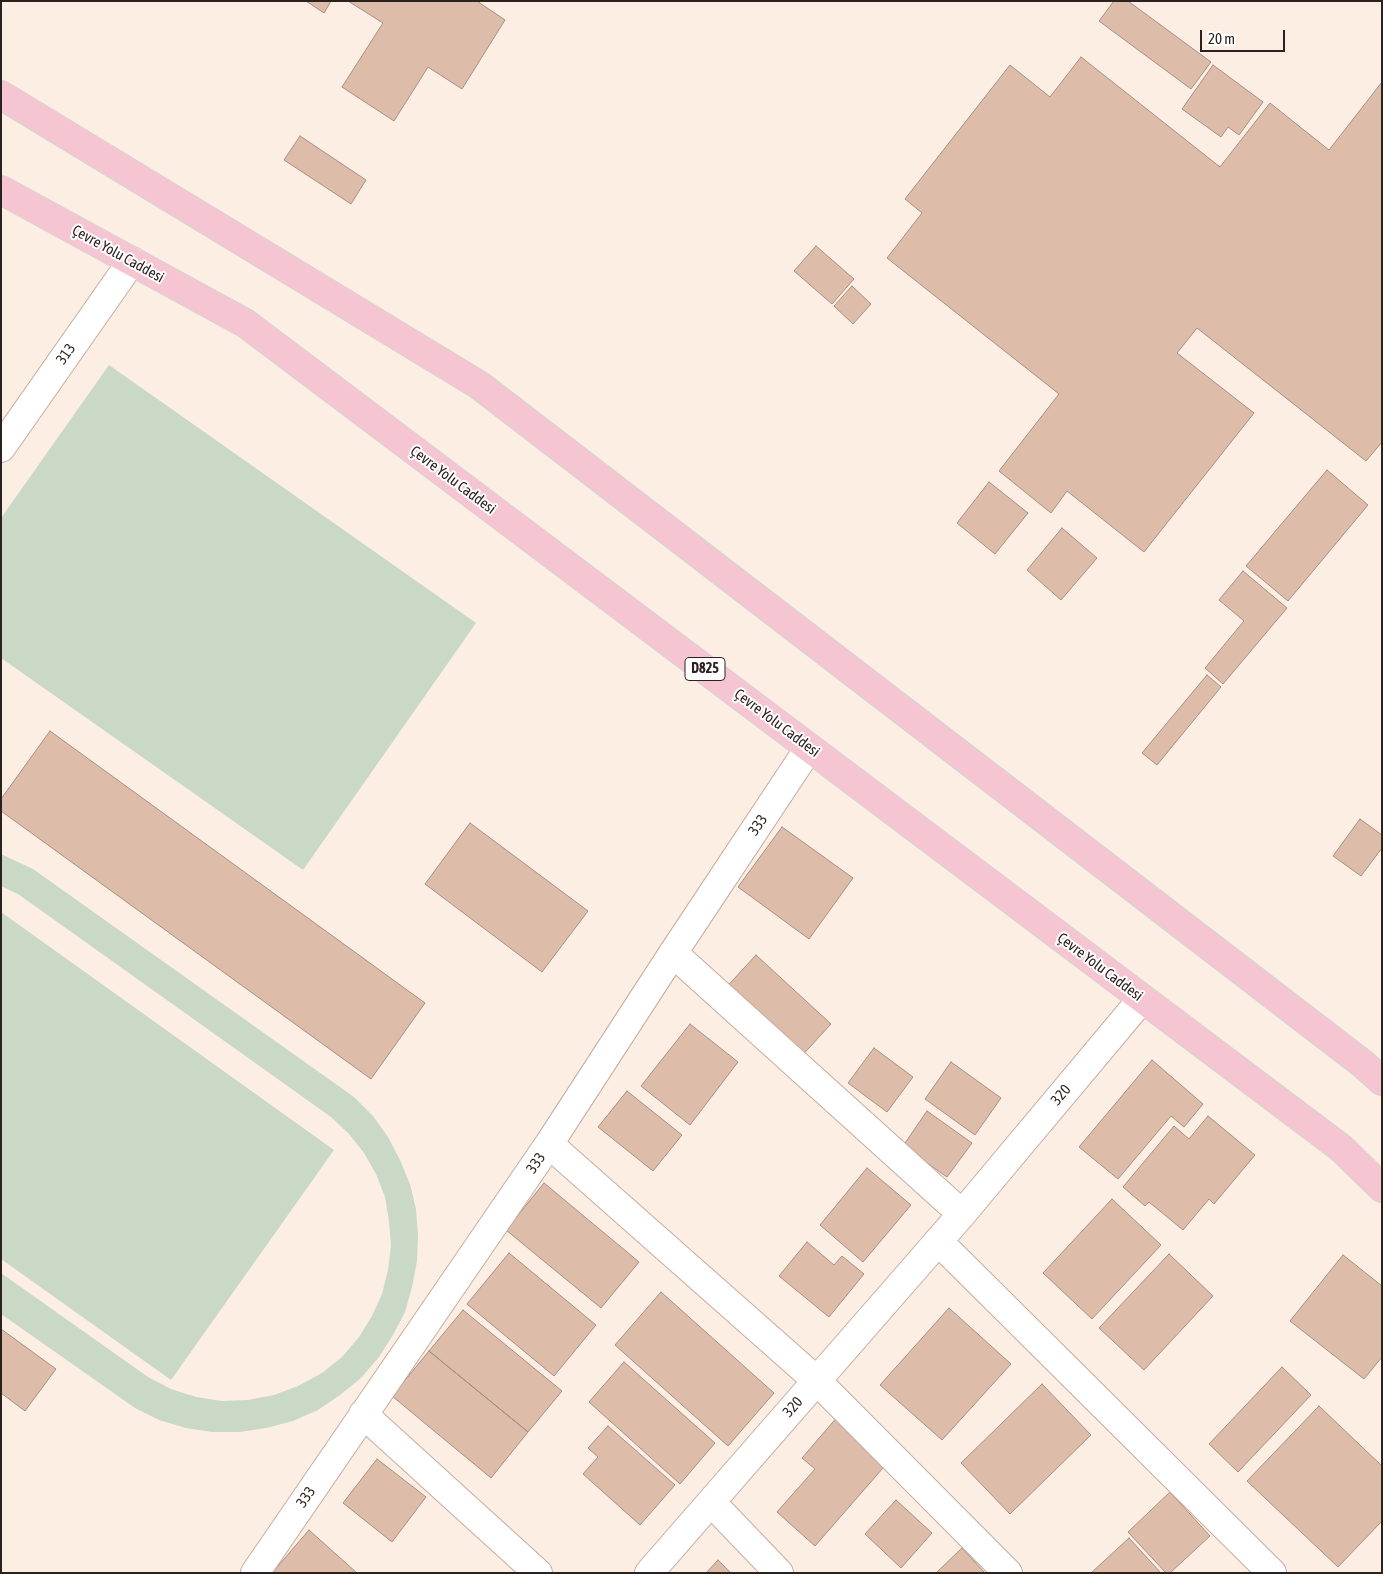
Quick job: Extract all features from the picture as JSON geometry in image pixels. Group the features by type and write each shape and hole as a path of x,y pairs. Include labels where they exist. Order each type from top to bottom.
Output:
{"highway":[{"path":"1,95 479,385 1355,1058 1382,1081"},
{"name":"Çevre Yolu Caddesi","path":"1,190 245,323 1341,1148 1382,1188"}],"street":[{"name":"313","path":"1,448 132,261"},
{"name":"333","path":"255,1573 549,1144 809,748"},
{"path":"673,953 962,1214"},
{"name":"320","path":"649,1573 962,1214 1142,999"},
{"path":"549,1144 816,1380 1008,1573"},
{"path":"938,1241 1272,1573"},
{"path":"363,1414 538,1573"},
{"path":"711,1502 780,1573"}],"green space":[{"path":"109,365 476,623 303,870 1,658 1,518"},
{"path":"1,854 33,869 354,1097 373,1116 388,1137 410,1184 416,1209 417,1261 412,1287 405,1312 379,1357 361,1378 318,1410 293,1421 240,1432 212,1432 186,1428 159,1420 135,1408 1,1314 1,1273 148,1377 171,1389 196,1397 222,1401 248,1400 274,1395 298,1386 322,1373 342,1357 359,1337 372,1316 382,1294 391,1246 385,1197 376,1174 364,1153 349,1134 331,1117 18,894 1,886"},
{"path":"1,912 334,1150 171,1380 1,1259"}],"building":[{"path":"306,1 331,1 324,13"},
{"path":"348,1 477,1 505,20 462,89 428,67 394,121 342,87 383,23"},
{"path":"1114,1 1128,1 1211,62 1191,89 1099,21"},
{"path":"1081,57 1220,167 1270,103 1329,150 1382,82 1382,442 1366,461 1197,328 1177,353 1254,413 1144,552 1067,491 1051,513 999,471 1059,394 887,258 922,213 905,199 1010,65 1050,97"},
{"path":"1213,65 1263,102 1239,135 1228,127 1221,137 1182,109"},
{"path":"300,136 366,180 351,204 284,160"},
{"path":"816,246 854,279 832,304 794,271"},
{"path":"852,286 871,304 853,324 834,306"},
{"path":"1327,470 1368,505 1288,601 1246,566"},
{"path":"989,482 1028,513 995,554 957,523"},
{"path":"1062,528 1097,558 1061,600 1027,570"},
{"path":"1243,571 1287,608 1223,684 1205,668 1244,621 1219,600"},
{"path":"1207,675 1221,687 1157,765 1142,753"},
{"path":"50,731 425,1003 371,1079 1,811 1,799"},
{"path":"1360,819 1382,835 1382,848 1361,876 1333,856"},
{"path":"470,823 588,911 542,972 425,884"},
{"path":"782,827 853,878 809,939 738,887"},
{"path":"756,955 831,1024 797,1061 722,992"},
{"path":"690,1024 738,1062 690,1125 641,1086"},
{"path":"874,1048 913,1077 887,1112 848,1083"},
{"path":"1152,1060 1203,1104 1184,1127 1171,1116 1118,1179 1079,1147"},
{"path":"951,1062 1001,1098 975,1135 925,1099"},
{"path":"627,1091 682,1135 653,1171 598,1127"},
{"path":"927,1111 972,1143 947,1177 903,1146"},
{"path":"1208,1116 1255,1155 1214,1204 1209,1199 1183,1230 1149,1202 1145,1206 1123,1187 1174,1126 1189,1139"},
{"path":"867,1168 911,1205 863,1262 820,1225"},
{"path":"544,1183 639,1262 601,1308 506,1230"},
{"path":"1112,1199 1161,1245 1092,1319 1043,1273"},
{"path":"807,1242 834,1265 842,1256 864,1274 829,1317 779,1276"},
{"path":"509,1253 596,1325 554,1376 467,1304"},
{"path":"1169,1254 1213,1296 1144,1370 1099,1328"},
{"path":"1343,1255 1382,1286 1382,1357 1364,1379 1290,1321"},
{"path":"661,1292 774,1393 728,1446 615,1345"},
{"path":"949,1308 1011,1364 942,1440 880,1385"},
{"path":"463,1310 562,1391 528,1432 429,1351"},
{"path":"1,1329 56,1369 25,1411 1,1393"},
{"path":"429,1351 528,1432 491,1478 392,1396"},
{"path":"624,1362 715,1443 680,1484 589,1402"},
{"path":"1282,1367 1311,1395 1238,1472 1209,1444"},
{"path":"1042,1384 1091,1435 1010,1514 961,1463"},
{"path":"1319,1406 1382,1466 1382,1521 1338,1567 1247,1481"},
{"path":"839,1415 890,1460 815,1546 777,1512 815,1469 802,1458"},
{"path":"608,1426 675,1485 640,1525 583,1474 598,1457 588,1448"},
{"path":"377,1459 426,1497 392,1542 343,1503"},
{"path":"1170,1492 1210,1536 1170,1573 1166,1573 1128,1532"},
{"path":"896,1500 932,1533 901,1568 865,1534"},
{"path":"309,1530 357,1573 272,1573"},
{"path":"1129,1538 1161,1573 1091,1573"},
{"path":"962,1548 985,1573 936,1573"},
{"path":"718,1560 731,1573 706,1573"}]}
